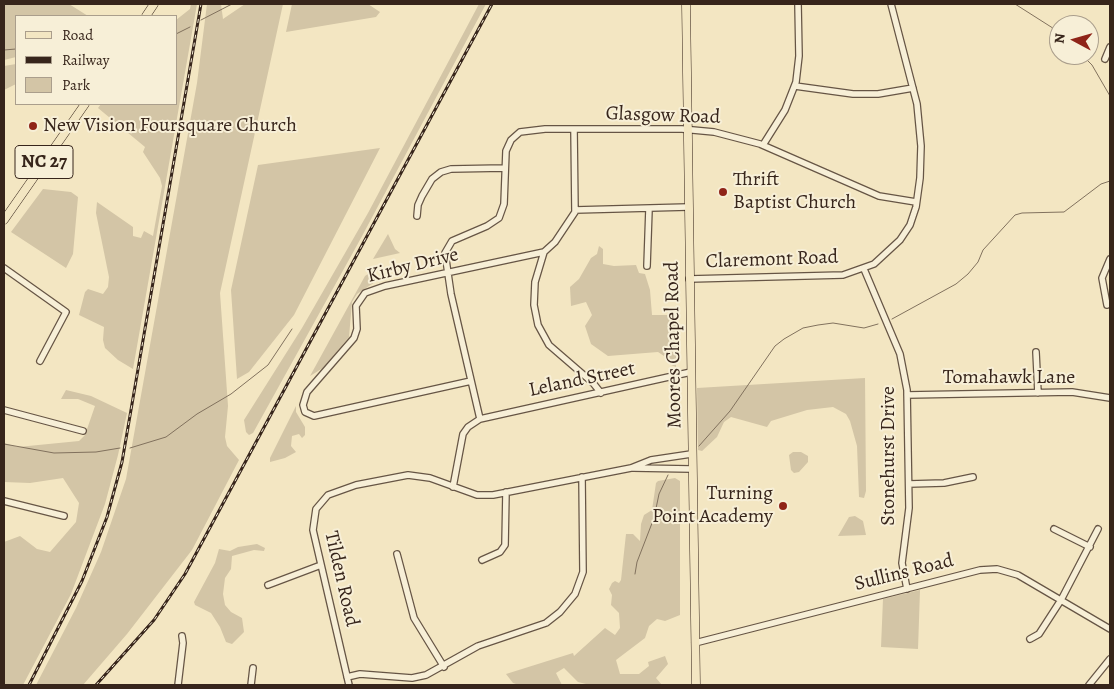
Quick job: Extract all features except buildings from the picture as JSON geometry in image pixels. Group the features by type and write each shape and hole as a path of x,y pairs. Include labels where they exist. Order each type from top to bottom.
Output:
{"main road":[{"path":"147,15 154,4"},
{"name":"Moores Chapel Road","path":"686,4 691,469 696,685"},
{"name":"NC 27","path":"4,220 84,105"}],"street":[{"path":"763,145 785,110 795,86 799,56 798,4"},
{"name":"Claremont Road","path":"689,279 833,276 864,269 881,259 900,240 910,225 916,202 921,146 913,88 891,4"},
{"path":"1105,59 1110,47"},
{"path":"795,86 853,94 878,94 913,88"},
{"name":"Glasgow Road","path":"504,168 506,151 516,135 531,129 688,130 726,134 763,145 866,192 892,200 916,202"},
{"path":"574,129 575,210 555,242 544,252 536,274 534,292 536,315 540,330 556,354 593,383 600,393"},
{"path":"416,216 422,196 432,179 441,172 451,169 504,168 504,204 501,215 493,224 459,237 449,244 445,258 480,419 468,427 463,434 453,487"},
{"path":"575,210 688,207"},
{"path":"647,266 649,209"},
{"name":"Kirby Drive","path":"471,381 314,416 308,414 304,409 303,400 306,392 354,338 357,329 356,306 362,296 374,289 544,252"},
{"path":"1107,305 1102,278 1110,259"},
{"path":"4,268 66,312 40,361"},
{"name":"Stonehurst Drive","path":"864,269 900,354 908,395 908,518 902,563 907,589"},
{"path":"1036,352 1038,393"},
{"name":"Leland Street","path":"480,419 690,372"},
{"name":"Tomahawk Lane","path":"908,395 1072,392 1110,398"},
{"path":"4,410 83,431"},
{"name":"Tilden Road","path":"631,468 651,460 691,454"},
{"name":"Tilden Road","path":"349,685 312,522 319,504 332,492 408,475 430,478 481,496 631,468 691,469"},
{"path":"347,676 367,674 412,678 426,675 484,644 546,622 570,602 581,581 584,563 582,477"},
{"path":"909,484 944,483 973,477"},
{"path":"482,560 500,552 506,542 506,492"},
{"path":"4,501 64,516"},
{"path":"1030,639 1040,634 1061,600 1090,547 1098,528"},
{"path":"1054,529 1090,547"},
{"path":"397,554 414,618 444,667"},
{"path":"268,585 321,565"},
{"name":"Sullins Road","path":"695,643 980,570 997,569 1018,575 1110,629"},
{"path":"178,685 183,643 182,636"},
{"path":"1089,685 1110,659"},
{"path":"251,685 253,668"}],"green space":[{"path":"4,4 69,4 86,15 15,15 15,57 4,60"},
{"path":"191,4 197,4 133,369 118,360 105,348 103,340 104,327 79,315 85,292 88,289 103,294 108,287 109,277 96,213 97,202 133,227 133,236 141,238 144,231 153,236 162,186 160,178 143,152 145,147 98,108 100,105 178,105 178,18 190,9"},
{"path":"207,4 221,4 223,19 245,4 283,4 220,293 228,406 225,437 227,446 239,460 192,550 127,634 83,685 36,685 76,608 101,552 126,479 197,83"},
{"path":"292,4 368,4 380,12 376,17 286,32"},
{"path":"479,4 486,4 361,238 253,433 249,435 246,432 244,420 302,328 368,213"},
{"path":"15,64 15,84 4,90 4,66"},
{"path":"380,148 294,315 249,372 237,379 231,290 258,165"},
{"path":"43,189 71,192 78,197 73,254 66,268 11,232"},
{"path":"388,234 395,249 400,253 373,259"},
{"path":"599,246 603,249 603,264 614,266 636,265 639,273 645,274 650,290 652,315 676,315 676,367 671,365 658,352 608,356 591,344 585,326 592,315 586,302 571,306 570,287 579,279 591,258 597,254"},
{"path":"368,274 375,282 357,294 352,302 349,337 323,368 310,376 365,276"},
{"path":"865,378 866,491 864,498 859,497 857,446 850,421 846,414 833,407 807,410 771,421 767,427 731,417 724,422 717,437 702,451 698,450 697,388"},
{"path":"66,390 91,396 127,413 105,504 71,594 23,685 4,685 4,542 20,536 37,549 50,552 76,522 79,503 63,478 30,483 4,482 4,443 18,447 79,441 85,435 95,406 78,399 61,399"},
{"path":"296,406 296,412 305,427 305,435 302,438 299,434 292,436 291,446 296,452 285,458 270,462 270,458"},
{"path":"793,452 801,452 808,456 808,462 799,472 794,473 791,470 789,455"},
{"path":"675,478 680,481 680,615 665,621 657,619 649,626 645,638 616,660 620,674 639,674 649,666 648,662 665,656 668,664 656,678 662,685 590,685 578,682 564,668 556,673 562,685 519,685 513,683 506,674 573,653 574,656 605,628 615,635 620,628 619,613 611,605 612,595 609,589 612,583 615,581 619,583 621,580 626,534 633,534 640,541 641,524 644,515 652,510 656,483"},
{"path":"855,516 863,521 866,535 838,536 849,517"},
{"path":"257,544 265,548 264,551 254,550 232,556 231,569 225,578 223,594 225,605 231,612 242,618 244,632 232,644 226,642 220,627 211,613 195,605 194,602 215,563 219,549 230,551 238,547"},
{"path":"920,590 918,649 881,647 883,599"}],"waterway":[{"path":"201,20 232,4"},
{"path":"1015,4 1049,26"},
{"path":"178,33 190,27"},
{"path":"4,50 15,49"},
{"path":"1092,65 1110,96"},
{"path":"892,319 956,284 968,274 978,262 983,250 1015,215 1022,213 1064,212 1101,184 1110,181"},
{"path":"699,446 730,411 775,346 784,339 803,328 818,325 833,323 864,328 878,324"},
{"path":"130,448 166,437 197,414 231,394 268,365 292,329"},
{"path":"4,444 54,453 96,452 120,448"},
{"path":"635,574 637,562 654,518 659,494 668,475"}],"railway":[{"path":"29,685 82,581 107,517 122,462 201,4"},
{"path":"96,685 154,620 185,574 492,4"}],"place":[{"name":"New Vision Foursquare Church","path":"33,126"},
{"name":"Thrift Baptist Church","path":"723,192"},
{"name":"Turning Point Academy","path":"783,506"}]}
